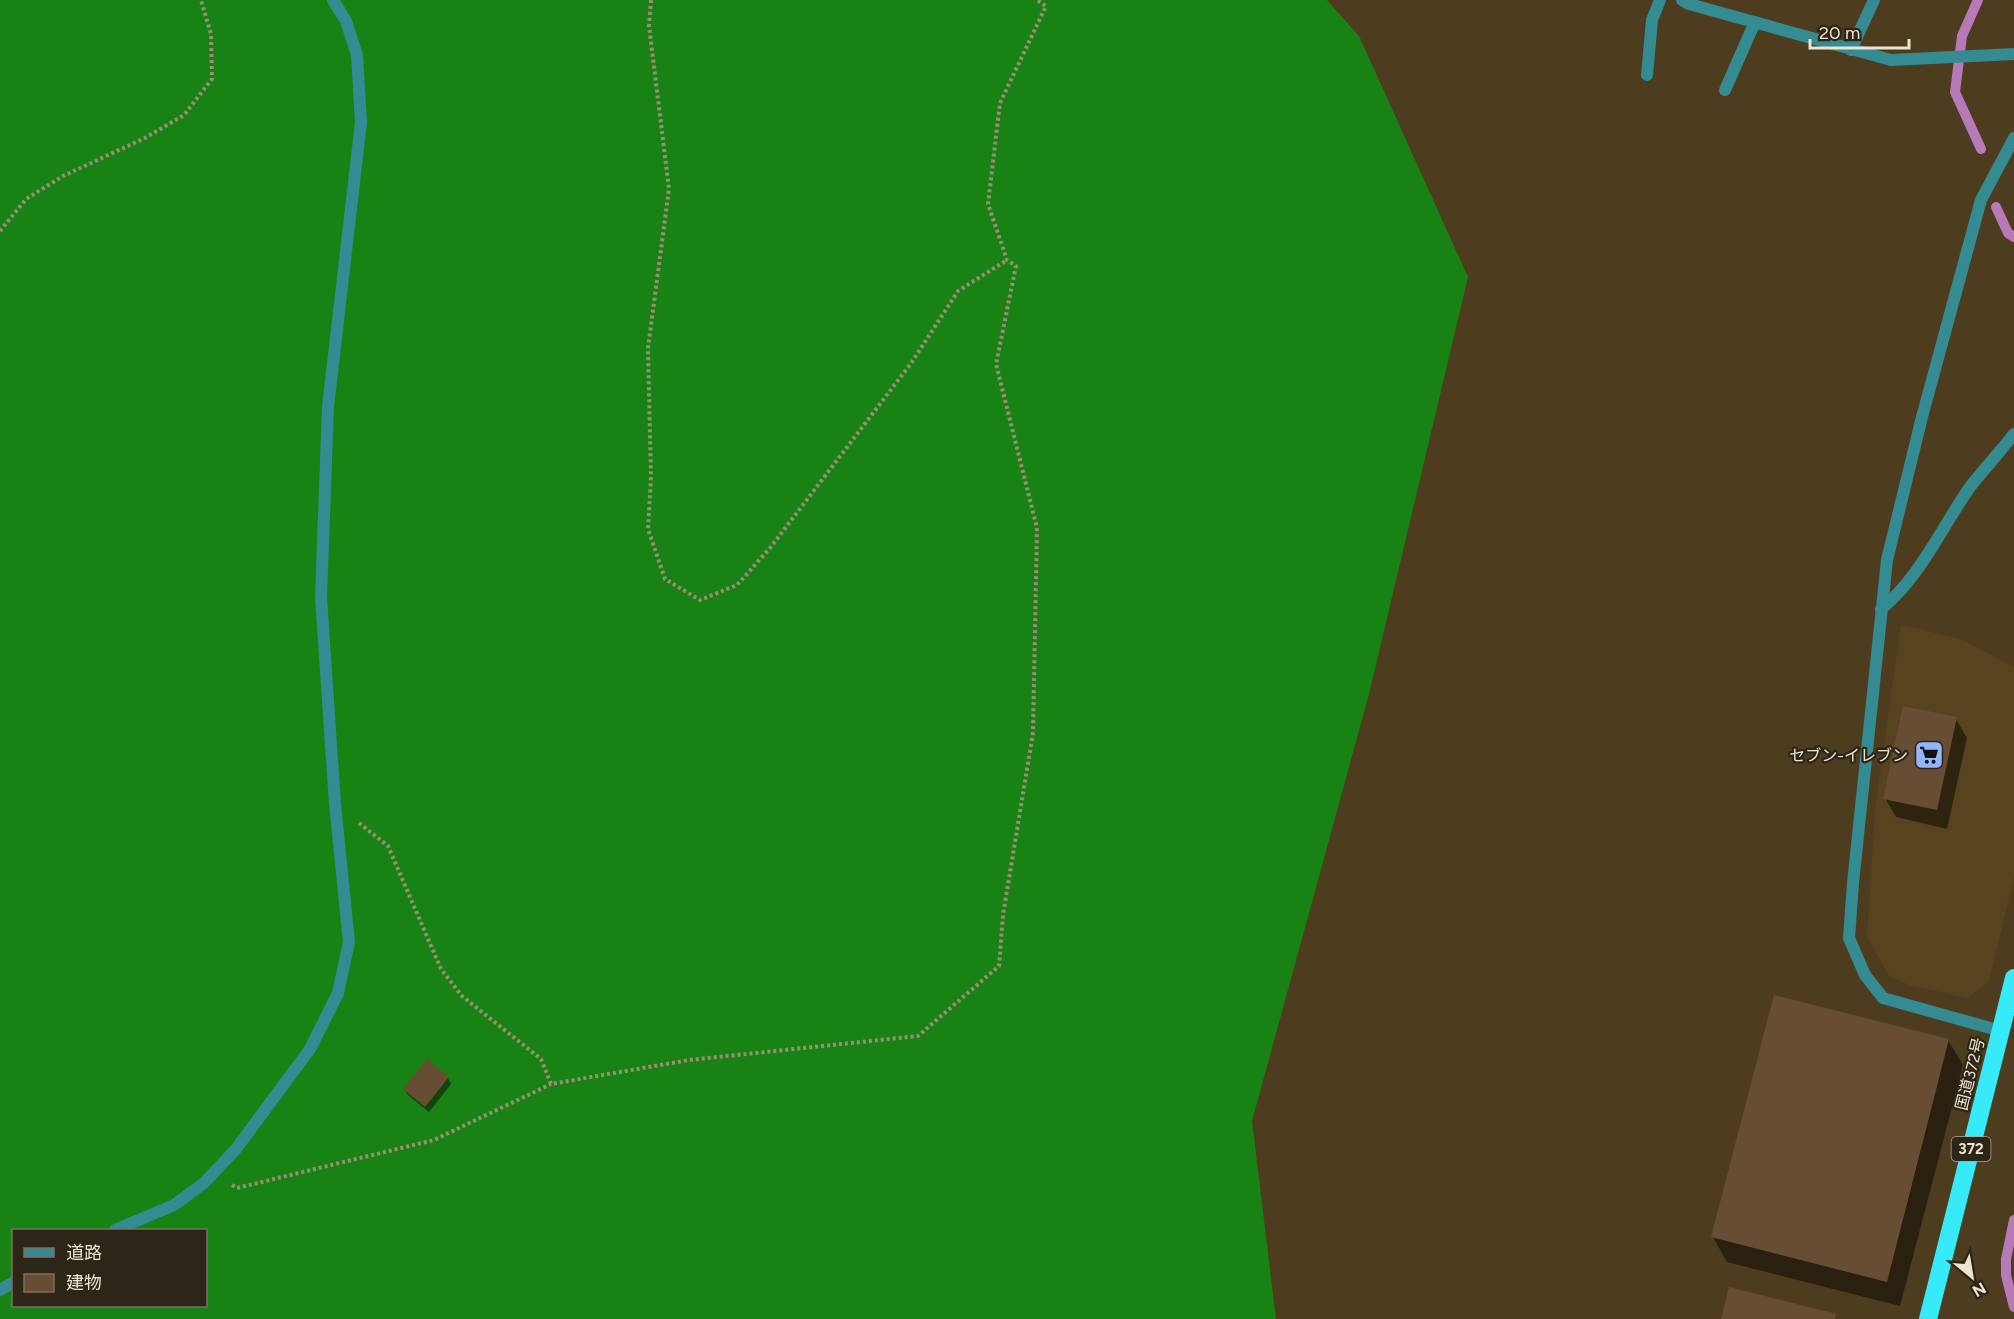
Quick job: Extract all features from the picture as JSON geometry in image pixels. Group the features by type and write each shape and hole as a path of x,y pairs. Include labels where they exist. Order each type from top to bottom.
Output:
{"highway":[{"name":"国道372号","path":"1928,1319 2014,978"}],"street":[{"path":"117,1229 174,1204 204,1183 236,1149 310,1049 338,993 349,942 335,804 321,597 328,407 361,122 357,55 346,21 333,0"},
{"path":"1647,75 1652,20 1660,0"},
{"path":"1682,0 1689,4 1891,60 2014,54"},
{"path":"1851,50 1874,0"},
{"path":"1725,90 1755,22"},
{"path":"2001,1030 1883,998 1865,975 1849,938 1887,560 1922,417 1981,200 2014,138"},
{"path":"1881,609 1893,600 1924,559 1971,487 2014,434"}],"path":[{"path":"0,231 26,199 35,193 63,176 144,138 184,115 212,80 212,34 201,0"},
{"path":"651,0 649,26 669,189 648,348 651,478 648,529 665,579 700,600 737,585 770,548 912,362 958,291 1007,260"},
{"path":"214,1173 237,1188 434,1140 551,1084 689,1060 918,1036 999,966 1003,915 1033,734 1037,528 996,364 1016,266 1007,260 988,204 1000,103 1046,6 1037,0"},
{"path":"335,804 388,846 441,969 462,996 541,1059 551,1084"}],"shaded area":[{"path":"1901,625 1961,639 2014,667 2014,877 1989,981 1968,998 1909,985 1889,976 1867,937 1875,809"}],"green space":[{"path":"0,0 1327,0 1359,36 1468,277 1369,694 1252,1121 1276,1319 0,1319"}],"building":[{"path":"1903,706 1957,717 1937,810 1883,799"},
{"path":"1774,995 1949,1039 1887,1282 1711,1237"},
{"path":"427,1059 449,1077 425,1107 403,1089"},
{"path":"1729,1287 1836,1314 1835,1319 1721,1319"}],"waterway":[{"path":"1978,0 1962,36 1955,92 1981,149"},
{"path":"1996,207 2008,233 2014,237"},
{"path":"2014,1220 2006,1259 2006,1275 2014,1307"}],"place":[{"name":"セブン-イレブン","path":"1929,755"}]}
